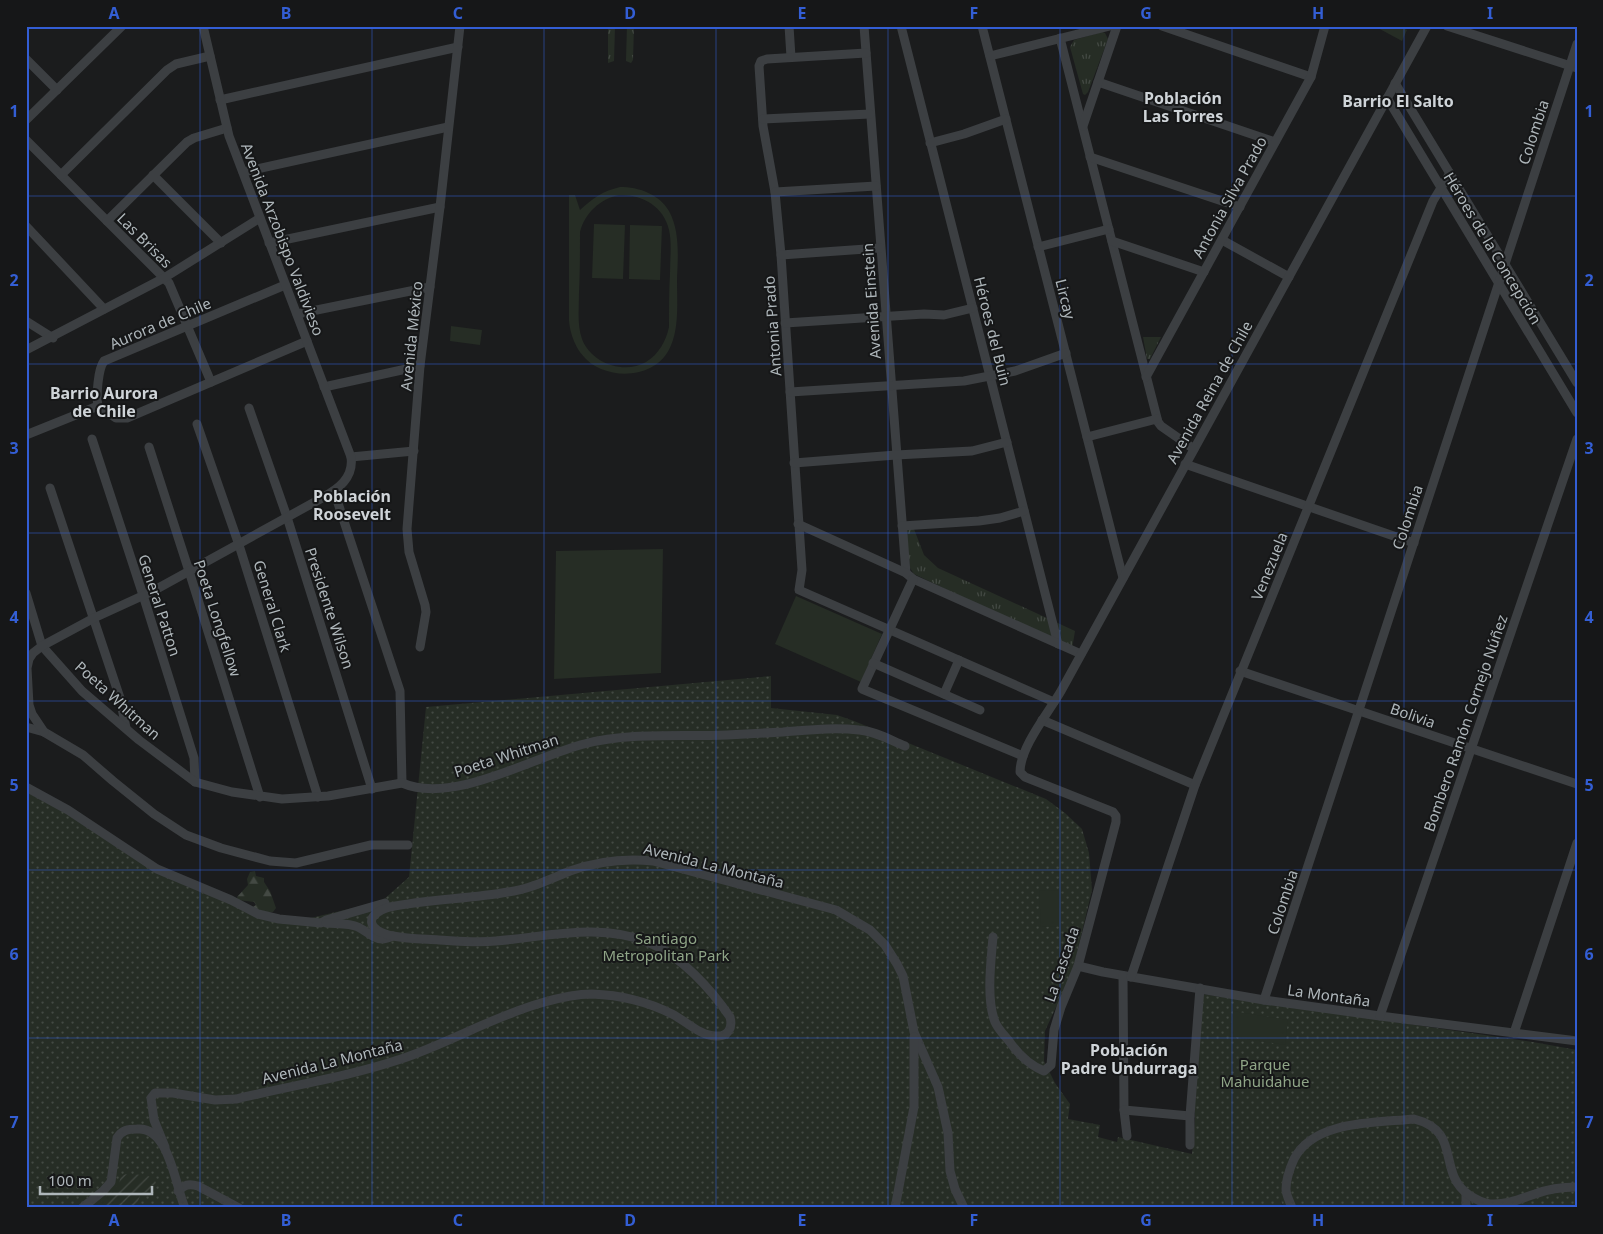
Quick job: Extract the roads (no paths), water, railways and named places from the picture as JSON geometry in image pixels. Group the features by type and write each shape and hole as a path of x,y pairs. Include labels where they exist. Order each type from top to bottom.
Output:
{"street":[{"path":"26,120 122,26"},
{"name":"Avenida Arzobispo Valdivieso","path":"203,26 227,128 268,243 351,457"},
{"name":"Avenida México","path":"420,647 426,612 407,542 420,366 460,26"},
{"path":"789,26 791,58 866,53"},
{"name":"Avenida Einstein","path":"864,26 896,454 902,526 909,576"},
{"name":"Héroes del Buin","path":"901,26 1058,644"},
{"name":"Lircay","path":"982,26 1123,578"},
{"path":"990,56 1110,26"},
{"path":"1083,126 1117,26"},
{"path":"1162,26 1311,77"},
{"name":"Antonia Silva Prado","path":"1146,377 1311,77 1325,26"},
{"name":"Avenida Reina de Chile","path":"1020,772 1022,756 1194,450 1426,26"},
{"path":"1446,26 1573,67"},
{"path":"1060,38 1157,418 1161,426 1194,450"},
{"name":"Colombia","path":"1264,1000 1498,283 1573,67 1577,44"},
{"path":"220,100 458,47"},
{"path":"61,175 167,70 176,64 210,56"},
{"name":"Antonia Prado","path":"791,58 765,59 761,61 759,68 763,119 775,192 781,254 802,570 799,590 888,629"},
{"path":"26,60 58,90"},
{"path":"1098,82 1275,142"},
{"name":"Héroes de la Concepción","path":"1395,83 1577,383"},
{"name":"Héroes de la Concepción","path":"1387,98 1577,413"},
{"path":"763,119 870,114"},
{"path":"930,143 964,134 1006,119"},
{"path":"243,172 448,127"},
{"path":"107,221 190,140 227,128"},
{"name":"Las Brisas","path":"26,140 169,283 211,382"},
{"path":"1090,157 1240,207"},
{"name":"Venezuela","path":"1127,1136 1124,1110 1127,976 1195,785 1240,671 1433,201 1450,173"},
{"path":"153,175 221,242"},
{"path":"775,192 876,186"},
{"path":"268,243 440,207"},
{"path":"26,350 53,338 164,278 260,218"},
{"path":"26,226 104,309"},
{"path":"1038,247 1109,229"},
{"path":"1222,240 1289,277"},
{"path":"1112,241 1204,272"},
{"path":"781,254 880,248"},
{"name":"Aurora de Chile","path":"98,406 97,396 101,366 104,361 285,285"},
{"path":"297,314 430,287"},
{"path":"785,322 924,314 941,315 973,308"},
{"path":"26,321 53,338"},
{"path":"26,436 98,406 116,418 127,418 307,341"},
{"path":"790,392 964,381 1026,368 1066,353"},
{"path":"324,387 420,366"},
{"name":"Presidente Wilson","path":"249,408 372,789"},
{"path":"1087,437 1157,418"},
{"name":"General Clark","path":"197,424 239,545 318,797"},
{"name":"General Patton","path":"92,439 194,758 195,782"},
{"name":"Bombero Ramón Cornejo Núñez","path":"1380,1016 1577,439"},
{"path":"794,463 896,454 972,451 1007,442"},
{"name":"Poeta Longfellow","path":"148,447 260,797"},
{"path":"44,732 32,714 29,705 27,668 33,653 42,646 239,545 334,491 344,482 349,474 351,457 414,451"},
{"path":"1185,464 1414,542"},
{"path":"50,488 120,698 126,728"},
{"path":"334,491 400,691 402,783"},
{"path":"902,526 979,521 1000,518 1024,511"},
{"path":"798,524 1081,654"},
{"path":"909,576 862,688 1022,756"},
{"name":"Poeta Whitman","path":"26,594 42,646 82,690 126,728 195,782 260,797 291,799 318,797 402,783 429,788 468,784 586,744 641,737 726,735 816,728 861,730 905,746"},
{"path":"888,629 1054,702"},
{"path":"944,694 959,660"},
{"path":"873,663 980,710"},
{"name":"Bolivia","path":"1240,671 1577,784"},
{"path":"1042,720 1195,785"},
{"path":"26,727 44,732 84,755 154,814 186,835 221,848 270,861 296,863 371,845 408,845"},
{"name":"La Cascada","path":"993,937 990,975 991,999 995,1022 1025,1060 1032,1066 1044,1071 1051,1065 1054,1030 1061,1007 1078,966 1116,816 1113,812 1025,776 1020,772"},
{"path":"26,788 68,810 157,869 231,900 258,914 279,919 324,922 357,927 372,937 383,940 393,936"},
{"path":"1514,1033 1577,843"},
{"name":"Avenida La Montaña","path":"166,1151 154,1120 150,1098 154,1093 174,1093 215,1100 236,1099 367,1070 441,1044 484,1023 564,996 594,994 637,1001 663,1010 713,1036 723,1035 731,1029 730,1016 681,961 659,947 628,936 601,932 474,942 393,936 378,932 372,927 374,916 385,909 509,892 533,886 593,864 631,859 653,861 836,910 870,930 885,945 898,964 904,982 914,1032 938,1087 948,1133 950,1171 955,1189 964,1208"},
{"path":"324,922 385,903"},
{"name":"La Montaña","path":"1078,966 1264,1000 1577,1041"},
{"path":"1190,1145 1190,1116 1200,988"},
{"path":"895,1208 914,1107 914,1032"},
{"path":"1124,1110 1190,1116"},
{"path":"1292,1208 1286,1190 1290,1168 1296,1156 1309,1141 1324,1132 1345,1126 1414,1119 1436,1128 1444,1139 1452,1173 1456,1181 1466,1193 1475,1199 1488,1204 1503,1204 1557,1188 1577,1187"},
{"path":"82,1208 111,1182 114,1169 114,1154 117,1138 120,1133 126,1130 145,1129 156,1135 166,1151 184,1208"},
{"path":"178,1191 185,1184 191,1184 239,1208"},
{"path":"1466,1193 1466,1208"}],"district":[{"name":"Barrio El Salto","path":"1398,101"},
{"name":"Población Las Torres","path":"1183,107"},
{"name":"Barrio Aurora de Chile","path":"104,402"},
{"name":"Población Roosevelt","path":"352,505"},
{"name":"Población Padre Undurraga","path":"1129,1059"}],"park label":[{"name":"Santiago Metropolitan Park","path":"666,946"},
{"name":"Parque Mahuidahue","path":"1265,1072"}]}
